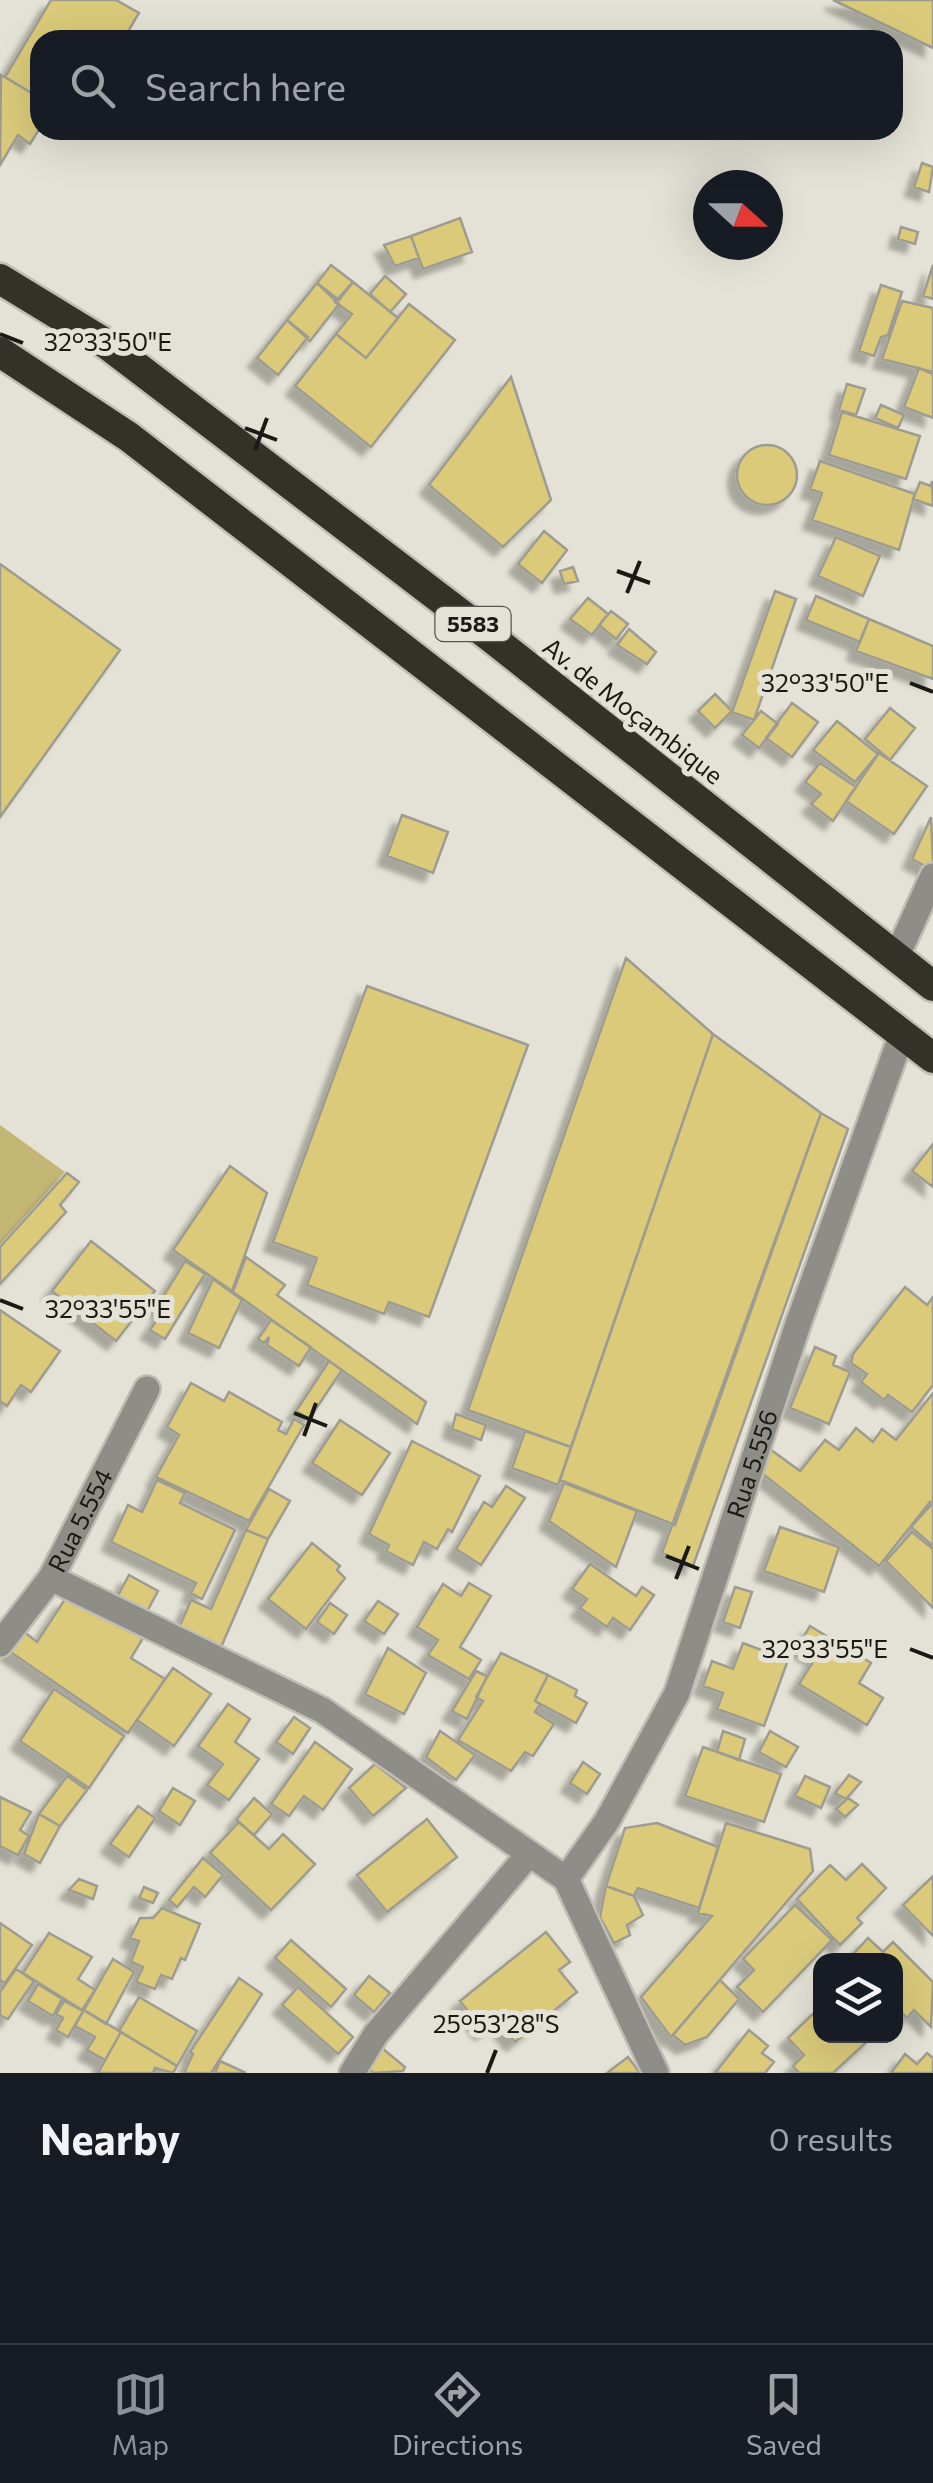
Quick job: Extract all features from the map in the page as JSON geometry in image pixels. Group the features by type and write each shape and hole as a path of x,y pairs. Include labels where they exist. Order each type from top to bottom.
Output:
{"highway":[{"name":"Av. de Moçambique","path":"0,279 108,344 503,647 933,986"},
{"name":"5583","path":"0,352 128,437 933,1058"}],"street":[{"path":"896,958 933,876"},
{"name":"Rua 5.556","path":"566,1879 607,1822 677,1692 798,1324 902,1034"},
{"name":"Rua 5.554","path":"0,1644 51,1578 147,1389"},
{"path":"51,1578 322,1710 566,1879 656,2073"},
{"path":"352,2073 376,2034 529,1854"}],"shaded area":[{"path":"0,1125 65,1172 0,1244"}],"building":[{"path":"51,0 116,0 139,13 129,30 33,30"},
{"path":"833,0 933,0 933,48 903,34 903,30"},
{"path":"30,35 30,92 5,77"},
{"path":"1,75 30,92 32,140 30,144 18,135 0,165"},
{"path":"922,163 933,167 929,192 914,187"},
{"path":"460,218 472,252 423,269 411,236"},
{"path":"901,227 918,232 915,244 898,239"},
{"path":"411,236 419,258 395,266 384,245"},
{"path":"331,265 353,282 339,300 317,283"},
{"path":"933,265 933,299 923,296"},
{"path":"385,276 406,294 390,312 370,294"},
{"path":"353,282 398,318 366,358 336,334 352,314 335,302"},
{"path":"317,283 339,304 310,341 287,320"},
{"path":"881,285 902,292 888,335 881,337 874,356 859,351"},
{"path":"902,301 933,308 933,372 882,359"},
{"path":"409,304 455,340 371,447 295,386 336,334 366,358"},
{"path":"287,320 308,337 278,375 257,358"},
{"path":"919,368 933,374 933,418 904,407"},
{"path":"511,377 551,500 503,547 429,485"},
{"path":"847,384 865,389 856,415 839,410"},
{"path":"881,405 904,415 898,428 875,418"},
{"path":"842,412 920,436 906,479 829,455"},
{"path":"767,445 788,454 797,475 788,496 767,505 746,496 737,475 746,454"},
{"path":"820,461 915,494 899,550 812,520 822,493 810,489"},
{"path":"932,481 933,506 913,499 920,482 931,486"},
{"path":"544,531 567,550 542,583 518,564"},
{"path":"836,537 880,556 863,596 818,576"},
{"path":"0,564 120,650 0,817"},
{"path":"573,567 578,581 564,584 560,571"},
{"path":"775,591 796,599 754,720 732,712"},
{"path":"816,596 869,619 860,642 806,620"},
{"path":"588,598 608,614 592,635 570,619"},
{"path":"611,611 628,624 616,639 599,625"},
{"path":"869,619 933,646 933,679 856,651"},
{"path":"629,629 656,652 647,664 617,645"},
{"path":"715,694 732,711 715,728 698,711"},
{"path":"792,703 818,722 792,757 766,738"},
{"path":"890,708 915,728 890,760 865,739"},
{"path":"761,711 778,724 759,748 742,735"},
{"path":"837,721 878,754 855,782 813,750"},
{"path":"879,753 927,786 894,834 846,801"},
{"path":"820,763 856,787 833,821 811,804 821,794 805,782"},
{"path":"402,815 448,832 433,873 387,856"},
{"path":"931,817 933,864 931,869 912,859"},
{"path":"626,958 713,1034 571,1447 468,1410"},
{"path":"367,986 528,1045 429,1317 389,1302 384,1314 307,1285 317,1258 273,1242"},
{"path":"713,1034 821,1113 675,1525 560,1480"},
{"path":"821,1113 848,1129 693,1566 662,1553"},
{"path":"933,1144 933,1187 912,1171"},
{"path":"230,1166 267,1193 232,1291 173,1250"},
{"path":"67,1173 79,1182 60,1205 66,1212 0,1284 0,1247"},
{"path":"91,1241 155,1291 116,1341 52,1291"},
{"path":"246,1257 285,1285 277,1295 426,1402 417,1424 233,1292"},
{"path":"185,1261 205,1274 165,1339 150,1330 162,1312 158,1305"},
{"path":"213,1279 242,1300 219,1348 188,1333"},
{"path":"905,1287 927,1305 933,1297 933,1385 912,1412 888,1395 884,1400 861,1382 867,1374 851,1363 853,1354"},
{"path":"0,1310 60,1351 31,1392 21,1385 7,1406 0,1401"},
{"path":"271,1320 311,1347 299,1366 267,1345 269,1337 264,1343 258,1339"},
{"path":"815,1347 836,1356 833,1365 850,1372 829,1424 790,1408"},
{"path":"329,1361 342,1370 309,1419 296,1411"},
{"path":"191,1383 224,1401 229,1392 282,1422 278,1430 286,1434 294,1419 304,1425 249,1521 156,1477 179,1435 167,1427"},
{"path":"933,1393 933,1504 930,1502 879,1566 763,1474 770,1449 800,1471 825,1440 839,1450 856,1428 873,1442 882,1429 896,1440"},
{"path":"456,1414 486,1425 481,1440 452,1429"},
{"path":"340,1420 390,1453 362,1495 312,1463"},
{"path":"525,1431 571,1447 558,1485 512,1468"},
{"path":"412,1441 480,1476 452,1532 448,1529 437,1549 424,1542 413,1565 386,1551 389,1545 369,1534"},
{"path":"157,1480 185,1493 180,1503 235,1530 202,1599 191,1593 196,1583 111,1542 128,1505 142,1512"},
{"path":"564,1483 637,1511 616,1567 549,1521"},
{"path":"506,1486 525,1498 481,1565 456,1549 484,1502 492,1507"},
{"path":"269,1489 290,1501 268,1539 246,1530"},
{"path":"933,1506 933,1546 911,1527"},
{"path":"780,1527 839,1547 824,1592 764,1571"},
{"path":"246,1530 268,1539 218,1654 176,1635 191,1600 211,1609"},
{"path":"912,1532 933,1549 933,1608 886,1561"},
{"path":"312,1543 340,1566 337,1570 345,1578 306,1629 268,1599"},
{"path":"590,1564 636,1596 642,1587 654,1595 630,1630 613,1618 607,1627 580,1608 587,1599 572,1589"},
{"path":"129,1575 158,1591 144,1617 115,1601"},
{"path":"469,1583 491,1596 460,1647 481,1660 469,1679 428,1655 438,1640 417,1627 443,1584 461,1596"},
{"path":"735,1587 752,1592 740,1628 723,1622"},
{"path":"65,1599 143,1638 131,1658 165,1679 128,1733 9,1651 23,1631 37,1642"},
{"path":"378,1601 398,1614 384,1634 364,1621"},
{"path":"330,1603 347,1615 334,1634 317,1622"},
{"path":"810,1626 871,1663 859,1683 883,1698 867,1725 799,1684 816,1657 798,1646"},
{"path":"743,1643 788,1660 764,1726 717,1709 723,1693 703,1686 712,1661 733,1669"},
{"path":"388,1648 426,1673 404,1714 365,1694"},
{"path":"501,1653 548,1675 535,1701 540,1704 535,1712 554,1724 533,1756 525,1752 511,1771 458,1740 483,1701 476,1697"},
{"path":"173,1668 211,1694 174,1746 137,1720"},
{"path":"476,1671 487,1676 467,1719 452,1711"},
{"path":"548,1675 577,1690 575,1696 587,1703 576,1723 535,1701"},
{"path":"54,1689 124,1736 89,1788 20,1741"},
{"path":"228,1704 250,1719 235,1742 259,1759 229,1800 207,1785 223,1764 198,1746"},
{"path":"294,1717 310,1728 293,1754 276,1742"},
{"path":"440,1731 475,1755 456,1780 426,1757"},
{"path":"723,1731 745,1739 739,1760 717,1752"},
{"path":"770,1731 798,1747 786,1767 759,1752"},
{"path":"315,1742 352,1769 323,1810 304,1796 289,1816 271,1804"},
{"path":"703,1747 781,1774 764,1822 685,1796"},
{"path":"583,1762 600,1774 587,1794 570,1783"},
{"path":"375,1764 406,1788 373,1816 349,1788"},
{"path":"849,1775 861,1782 846,1799 835,1793"},
{"path":"67,1776 87,1790 60,1826 39,1814"},
{"path":"805,1776 830,1787 821,1808 795,1796"},
{"path":"173,1788 195,1801 180,1825 159,1811"},
{"path":"0,1797 31,1812 20,1830 29,1836 18,1855 0,1846"},
{"path":"254,1798 272,1814 254,1835 236,1820"},
{"path":"848,1798 858,1805 845,1817 836,1809"},
{"path":"138,1806 155,1818 129,1857 110,1844"},
{"path":"39,1814 60,1826 40,1863 24,1854"},
{"path":"427,1819 457,1857 387,1912 357,1875"},
{"path":"239,1822 269,1849 283,1834 315,1864 271,1910 210,1853"},
{"path":"657,1823 718,1847 699,1908 638,1888 634,1896 606,1886 625,1828"},
{"path":"726,1823 810,1849 813,1871 671,2037 641,1997 712,1916 698,1913"},
{"path":"203,1858 223,1875 205,1897 194,1887 177,1907 169,1900"},
{"path":"862,1864 886,1888 857,1918 862,1923 840,1945 797,1899 830,1865 846,1880"},
{"path":"933,1876 933,1936 903,1905"},
{"path":"79,1879 97,1886 93,1899 69,1890"},
{"path":"606,1886 634,1896 643,1915 627,1925 630,1935 614,1943 600,1917"},
{"path":"144,1887 158,1893 153,1903 139,1898"},
{"path":"795,1905 832,1940 820,1953 813,1953 813,1960 763,2012 737,1987 754,1970 743,1959"},
{"path":"162,1908 200,1924 172,1979 161,1975 155,1989 136,1982 143,1967 131,1962 139,1941 130,1938 140,1918 153,1918"},
{"path":"0,1923 32,1945 5,1983 0,1980"},
{"path":"546,1932 570,1962 559,1970 577,1992 515,2042 497,2021 484,2031 460,2001"},
{"path":"49,1933 92,1957 78,1979 95,1990 82,2010 23,1973"},
{"path":"868,1938 883,1952 893,1942 933,1982 931,2027 914,2010 907,2018 903,2014 903,1953 854,1953"},
{"path":"291,1940 346,1989 331,2007 275,1958"},
{"path":"113,1959 134,1972 106,2024 84,2010"},
{"path":"16,1969 34,1981 8,2019 0,2015 0,1992"},
{"path":"369,1976 390,1993 374,2012 354,1995"},
{"path":"239,1978 262,1994 211,2073 184,2073 193,2054 190,2052"},
{"path":"720,1980 739,1999 707,2037 685,2045 673,2035"},
{"path":"38,1984 62,1999 53,2016 28,2001"},
{"path":"298,1987 353,2037 338,2054 282,2005"},
{"path":"139,1997 197,2031 177,2066 119,2031"},
{"path":"64,2001 83,2011 68,2037 56,2030 63,2018 56,2014"},
{"path":"84,2010 121,2032 105,2060 87,2050 95,2037 75,2026"},
{"path":"813,2014 813,2043 865,2043 833,2073 799,2073 793,2066 804,2055 788,2038"},
{"path":"749,2030 768,2046 762,2053 774,2062 765,2073 715,2073"},
{"path":"121,2032 177,2066 173,2073 155,2068 153,2073 98,2073"},
{"path":"382,2048 405,2067 403,2071 374,2073 367,2068"},
{"path":"927,2053 933,2058 933,2073 891,2073 905,2054 917,2064"},
{"path":"628,2057 640,2073 607,2073"},
{"path":"220,2061 246,2073 215,2073"}]}
